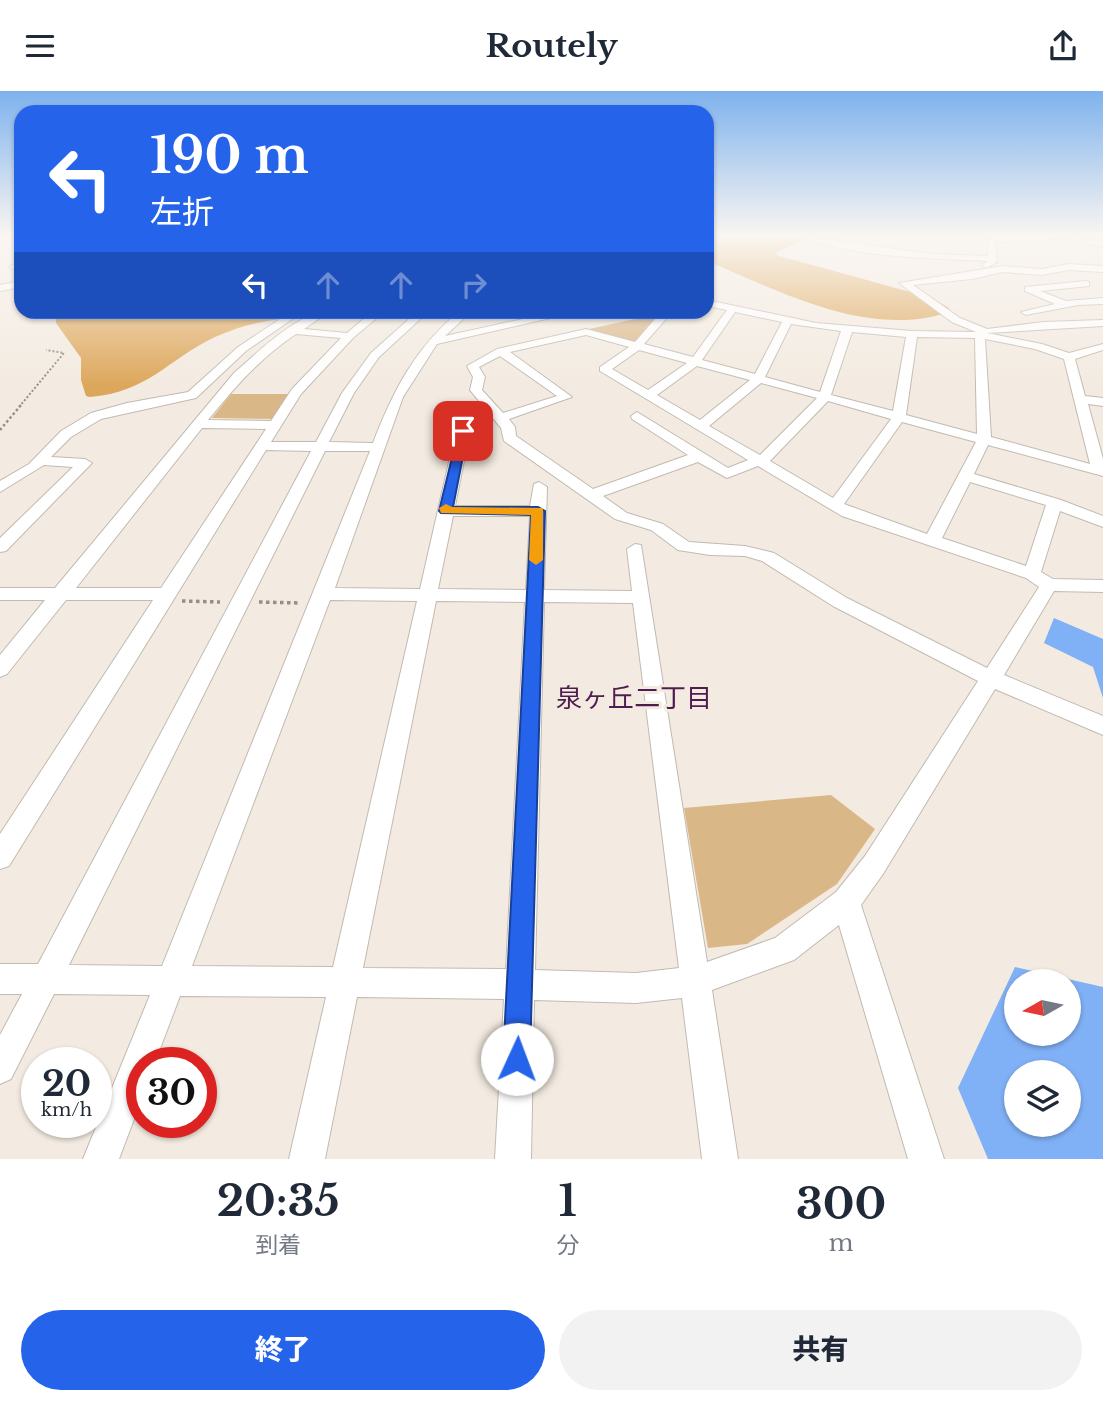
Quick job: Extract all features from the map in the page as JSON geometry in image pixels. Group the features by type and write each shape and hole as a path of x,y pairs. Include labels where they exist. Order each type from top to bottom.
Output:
{"street":[{"path":"908,286 956,320 981,333 1038,346 1069,357 1103,347"},
{"path":"1063,304 1028,289 1065,286"},
{"path":"1090,286 1098,289"},
{"path":"1026,313 1063,304 1103,301"},
{"path":"714,304 847,330 912,334 981,333 1042,325 1103,323"},
{"path":"651,394 695,362 733,308"},
{"path":"0,487 41,461 66,434 96,417 127,407 192,395 242,349 287,319"},
{"path":"0,669 255,359 313,319"},
{"path":"0,857 296,392 349,335 370,319"},
{"path":"0,1068 320,447 367,364 391,338 414,319"},
{"path":"101,1159 324,594 377,447 409,374 433,342 458,319"},
{"path":"433,342 536,319"},
{"path":"661,319 637,347 604,369 651,394 848,513 1040,580 1103,586"},
{"path":"702,425 758,379 788,320"},
{"path":"637,416 727,474 762,461 824,398 847,330"},
{"path":"295,331 349,335"},
{"path":"1101,472 586,332 501,351 473,366 479,377 476,390 508,427 509,438 621,516 657,527 684,545 710,550 745,551 768,557 840,602 970,669 1103,726"},
{"path":"932,541 984,440 981,333"},
{"path":"835,506 899,417 912,334"},
{"path":"500,418 566,397 501,351"},
{"path":"1069,357 1101,472"},
{"path":"1080,399 1103,402"},
{"path":"199,424 276,425"},
{"path":"307,1159 463,431"},
{"path":"263,446 377,447"},
{"path":"591,495 697,457"},
{"path":"0,547 85,463 41,461"},
{"path":"967,477 1055,503 1103,522"},
{"path":"513,1159 539,487"},
{"path":"0,979 520,984 636,988 696,981 784,950 846,902 874,865 993,677 1040,580 1055,503"},
{"path":"445,511 538,511"},
{"path":"635,549 720,1159"},
{"path":"0,594 167,594"},
{"path":"324,594 642,597"},
{"path":"846,902 926,1159"}],"path":[{"path":"0,430 64,352 46,350"}],"shaded area":[{"path":"766,286 888,286 932,298 949,308 946,313 915,319 885,320 824,308"},
{"path":"56,319 283,319 245,326 215,337 143,382 128,389 90,397 86,396 81,380 81,358 56,323"},
{"path":"635,319 655,319 634,342 589,329"},
{"path":"231,394 289,394 273,419 212,418"},
{"path":"831,795 875,829 837,884 747,944 708,948 684,808"}],"water":[{"path":"1054,618 1103,639 1103,698 1093,667 1044,643"},
{"path":"1082,982 1103,987 1103,1159 988,1159 958,1088 1004,990 1004,1047 1082,1047"}],"slow traffic":[{"path":"446,508 445,511 538,511 536,560"}],"district":[{"name":"泉ヶ丘二丁目","path":"634,698"}],"route":[{"path":"463,431 445,511 538,511 517,1059"}]}
